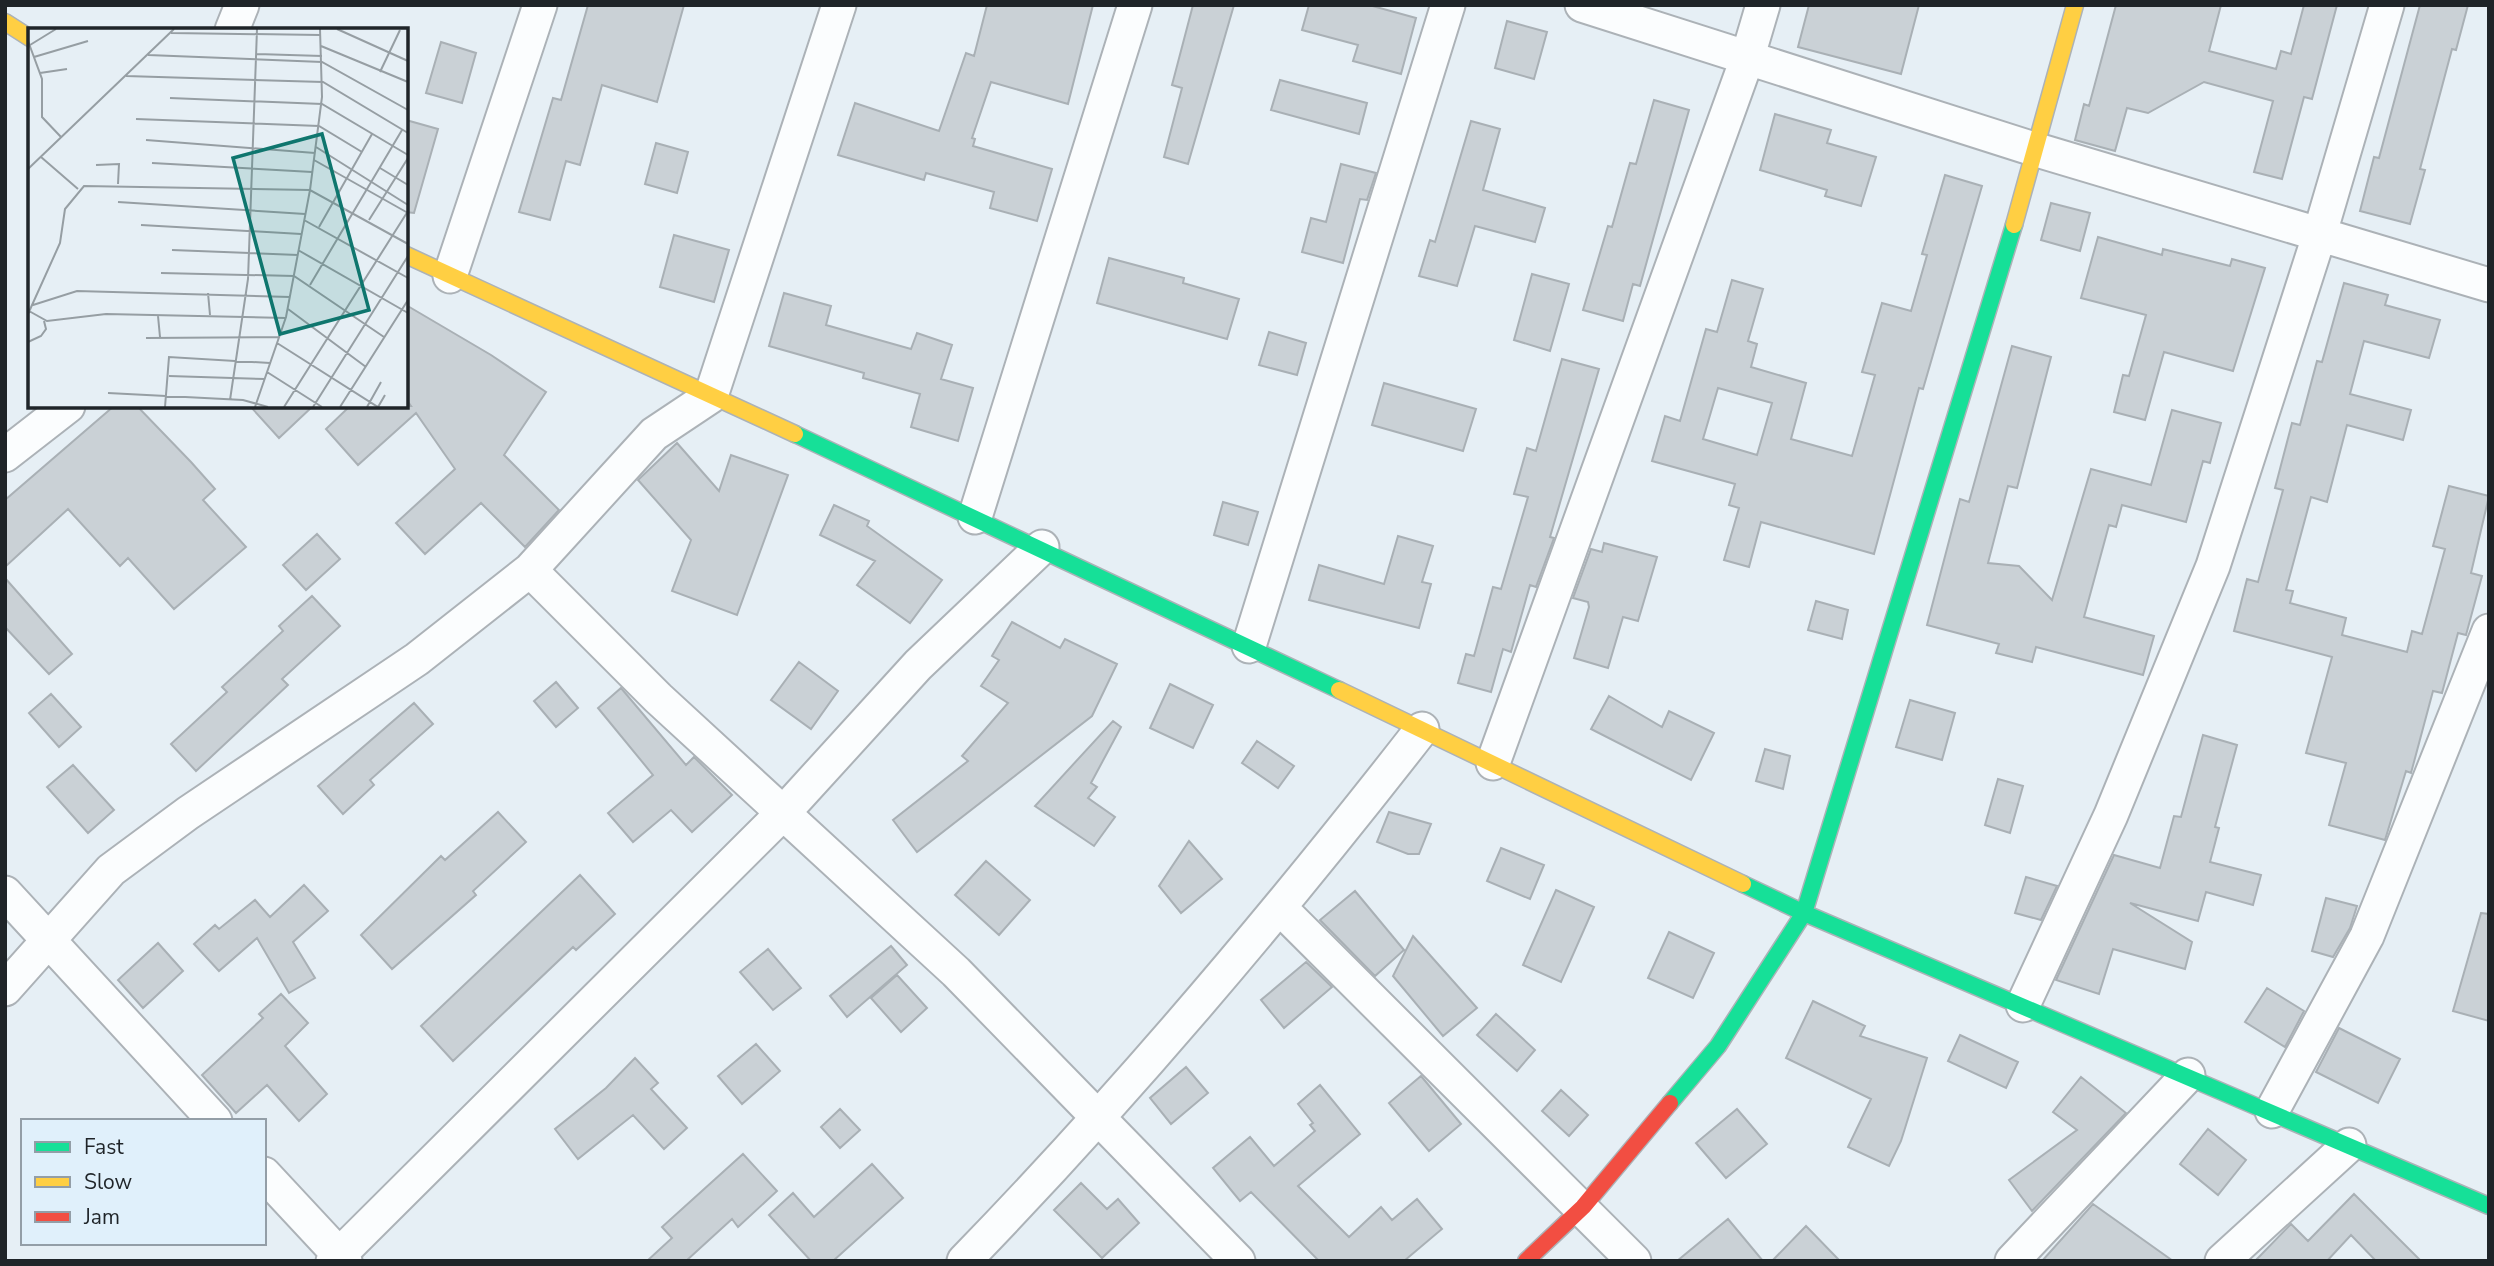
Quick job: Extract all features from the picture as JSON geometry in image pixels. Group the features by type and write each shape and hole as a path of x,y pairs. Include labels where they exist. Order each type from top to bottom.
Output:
{"main road":[{"path":"1526,1261 1583,1207 1718,1046 1804,913 2037,150 2075,5"},
{"path":"5,22 28,37"},
{"path":"408,257 1042,547 1804,913 2489,1206"}],"street":[{"path":"233,28 242,5"},
{"path":"450,276 540,5"},
{"path":"5,989 111,870 188,813 417,659 530,570 654,433 711,396 839,5"},
{"path":"975,517 1135,5"},
{"path":"1249,646 1448,5"},
{"path":"1582,5 2037,150 2489,285"},
{"path":"1493,763 1747,59 1763,5"},
{"path":"2023,1005 2111,815 2213,566 2320,233 2387,5"},
{"path":"5,454 65,408"},
{"path":"266,1176 339,1259 785,811 918,665 1042,547"},
{"path":"530,570 658,698 785,811 956,972 1238,1261"},
{"path":"2272,1111 2367,936 2489,631"},
{"path":"964,1261 1097,1119 1280,908 1422,729"},
{"path":"5,893 48,943 213,1119"},
{"path":"1280,908 1583,1207 1634,1261"},
{"path":"2012,1261 2188,1075"},
{"path":"2222,1261 2349,1145"}],"building":[{"path":"588,5 684,5 657,102 602,85 580,165 566,161 550,220 519,212 553,98 561,100"},
{"path":"987,5 1093,5 1068,104 991,82 972,138 975,139 973,146 1052,169 1037,221 990,208 994,192 926,173 924,180 838,155 855,103 939,131 966,53 974,56"},
{"path":"1193,5 1234,5 1188,164 1164,157 1182,88 1172,85"},
{"path":"1309,5 1369,5 1416,18 1401,74 1353,61 1358,45 1302,30"},
{"path":"1809,5 1919,5 1901,74 1798,47"},
{"path":"2116,5 2221,5 2209,51 2276,69 2281,51 2291,54 2304,5 2337,5 2312,99 2304,97 2282,179 2254,172 2273,101 2204,82 2148,113 2127,108 2115,151 2075,140 2084,104 2089,106"},
{"path":"2420,5 2468,5 2456,50 2452,49 2420,169 2425,170 2410,224 2360,211 2374,157 2379,158"},
{"path":"1507,21 1547,32 1534,79 1495,68"},
{"path":"441,42 476,53 462,103 426,93"},
{"path":"1280,80 1367,103 1359,134 1271,110"},
{"path":"1654,100 1689,110 1640,286 1633,284 1623,321 1583,310 1608,226 1612,227 1630,163 1636,164"},
{"path":"1775,114 1831,130 1827,143 1876,157 1861,206 1825,196 1827,190 1760,170"},
{"path":"408,121 438,129 414,213 408,212"},
{"path":"1471,121 1500,129 1483,190 1545,208 1535,242 1475,226 1457,286 1419,276 1430,240 1435,242"},
{"path":"656,143 688,152 677,193 645,184"},
{"path":"1341,164 1376,173 1367,200 1360,199 1343,263 1302,252 1311,218 1326,222"},
{"path":"1945,175 1982,186 1923,389 1919,388 1874,554 1761,522 1749,567 1724,560 1739,508 1729,505 1735,484 1652,461 1665,416 1680,421 1706,329 1717,332 1732,280 1763,289 1748,341 1757,344 1751,367 1806,383 1791,439 1852,456 1875,375 1862,372 1882,303 1911,311 1927,255 1922,254","holes":["1718,388 1772,403 1757,455 1703,439"]},
{"path":"2051,203 2090,213 2080,251 2041,240"},
{"path":"674,235 729,250 714,302 660,287"},
{"path":"2098,237 2162,255 2163,249 2230,266 2232,259 2265,268 2233,371 2164,352 2145,420 2114,412 2123,375 2129,376 2146,315 2081,298"},
{"path":"1109,258 1184,278 1183,283 1239,299 1227,339 1097,303"},
{"path":"1532,274 1569,284 1550,351 1514,340"},
{"path":"2344,283 2388,295 2385,305 2440,320 2429,358 2364,341 2350,394 2411,410 2403,440 2347,425 2327,502 2311,497 2286,590 2293,591 2290,603 2346,618 2342,635 2407,652 2412,631 2422,634 2445,549 2433,546 2449,486 2489,496 2471,573 2482,576 2466,635 2458,633 2442,693 2433,691 2411,773 2406,771 2385,840 2329,825 2346,763 2306,753 2332,657 2234,631 2247,579 2258,582 2283,490 2275,488 2292,423 2300,425 2317,361 2322,362"},
{"path":"784,293 831,306 826,325 911,349 917,333 952,345 941,379 973,388 958,441 911,427 920,394 863,378 864,373 769,346"},
{"path":"408,306 491,355 546,392 504,455 559,510 525,547 481,503 425,554 396,523 455,469 416,413 358,465 326,429 348,408 411,406 408,402"},
{"path":"1269,332 1306,343 1297,375 1259,365"},
{"path":"2012,346 2051,357 2017,488 2008,486 1988,563 2019,566 2052,600 2091,469 2151,485 2172,410 2221,423 2210,463 2203,461 2186,522 2122,505 2116,527 2109,525 2084,617 2154,636 2143,675 2036,647 2032,662 1996,653 1999,644 1927,625 1960,499 1969,502"},
{"path":"1562,359 1599,369 1550,537 1554,538 1536,587 1530,585 1511,652 1503,649 1491,692 1458,683 1466,654 1474,656 1493,587 1501,589 1528,497 1514,494 1527,448 1536,451"},
{"path":"1384,383 1476,409 1463,451 1372,425"},
{"path":"112,408 139,408 215,489 203,500 246,547 174,609 128,558 120,566 68,509 5,567 5,500"},
{"path":"252,408 311,408 279,438"},
{"path":"677,443 719,491 731,455 788,475 737,615 672,591 691,540 638,480"},
{"path":"1223,502 1258,512 1248,545 1214,535"},
{"path":"834,505 869,521 867,526 942,580 910,623 857,585 875,561 820,535"},
{"path":"317,534 340,559 306,590 283,565"},
{"path":"1398,536 1433,546 1422,582 1431,584 1419,628 1309,600 1319,565 1384,584"},
{"path":"1604,543 1657,557 1638,621 1623,617 1608,668 1574,658 1589,607 1588,602 1573,598 1591,549 1602,552"},
{"path":"5,578 72,654 49,674 5,627"},
{"path":"312,596 340,626 282,679 288,685 196,771 171,744 227,692 222,687 283,631 279,626"},
{"path":"1816,601 1848,610 1842,639 1808,630"},
{"path":"1012,622 1060,648 1065,639 1117,664 1092,716 917,852 893,820 968,761 962,756 1008,703 981,686 999,660 992,656"},
{"path":"799,662 838,691 811,729 771,700"},
{"path":"556,682 578,708 556,727 534,701"},
{"path":"1170,684 1213,705 1193,748 1150,728"},
{"path":"621,688 686,765 694,757 732,795 692,832 671,810 633,842 608,813 653,775 598,708"},
{"path":"51,694 81,727 59,747 29,713"},
{"path":"1609,696 1662,727 1669,711 1714,733 1691,780 1591,729"},
{"path":"1910,700 1955,713 1942,760 1896,747"},
{"path":"414,703 433,724 370,780 374,785 343,814 318,786"},
{"path":"1113,721 1121,727 1091,783 1097,787 1088,798 1115,817 1094,846 1035,806"},
{"path":"2203,735 2237,745 2215,827 2219,828 2210,862 2261,875 2253,905 2206,892 2198,921 2130,903 2192,942 2185,969 2113,949 2099,994 2056,980 2114,855 2160,868 2174,816 2181,817"},
{"path":"1257,741 1294,766 1278,788 1242,763"},
{"path":"1765,749 1790,756 1783,789 1756,781"},
{"path":"73,765 114,810 88,833 47,787"},
{"path":"1998,779 2023,786 2010,833 1985,825"},
{"path":"498,812 526,842 473,891 476,895 392,969 361,935 441,856 445,860"},
{"path":"1389,812 1431,824 1419,854 1408,854 1377,842"},
{"path":"1189,841 1222,879 1181,913 1159,886"},
{"path":"1501,848 1544,865 1530,899 1487,881"},
{"path":"986,861 1030,900 999,935 955,895"},
{"path":"580,875 615,914 576,950 573,947 453,1061 421,1026"},
{"path":"2026,877 2057,886 2041,920 2015,913"},
{"path":"304,885 328,911 293,942 315,978 289,993 257,938 219,971 194,944 215,925 219,929 255,900 270,917"},
{"path":"1556,890 1594,907 1561,982 1523,965"},
{"path":"1355,891 1404,950 1375,976 1320,920"},
{"path":"2326,898 2357,906 2350,928 2333,957 2312,951"},
{"path":"2481,913 2489,914 2489,1021 2453,1011"},
{"path":"1669,932 1714,953 1693,998 1648,978"},
{"path":"1413,936 1477,1008 1443,1036 1393,976"},
{"path":"158,943 183,971 143,1008 118,980"},
{"path":"891,946 907,965 847,1017 830,996"},
{"path":"768,949 801,988 773,1010 740,972"},
{"path":"1306,962 1332,987 1284,1028 1261,1000"},
{"path":"897,975 927,1008 901,1032 871,998"},
{"path":"2267,988 2304,1011 2285,1047 2245,1022"},
{"path":"281,994 308,1023 285,1046 327,1094 299,1121 267,1085 236,1113 202,1075 263,1018 259,1014"},
{"path":"1813,1001 1865,1026 1860,1036 1927,1058 1901,1141 1889,1166 1848,1147 1871,1099 1786,1058"},
{"path":"1496,1014 1535,1050 1517,1071 1477,1035"},
{"path":"2339,1028 2400,1059 2378,1103 2316,1072"},
{"path":"1960,1035 2018,1062 2006,1088 1948,1061"},
{"path":"756,1044 780,1071 742,1104 718,1076"},
{"path":"635,1058 658,1083 651,1089 687,1128 664,1149 633,1115 578,1159 555,1129 606,1088"},
{"path":"1186,1067 1208,1093 1171,1124 1150,1098"},
{"path":"1421,1076 1461,1124 1429,1151 1389,1103"},
{"path":"2081,1077 2126,1113 2032,1211 2009,1180 2077,1130 2053,1112"},
{"path":"1320,1085 1360,1134 1298,1186 1349,1237 1381,1207 1392,1220 1417,1199 1442,1229 1404,1261 1319,1261 1251,1192 1240,1201 1213,1168 1250,1137 1274,1166 1315,1131 1310,1125 1313,1123 1298,1104"},
{"path":"1561,1090 1588,1115 1569,1136 1542,1111"},
{"path":"840,1109 860,1130 840,1148 821,1127"},
{"path":"1737,1109 1767,1144 1726,1178 1696,1143"},
{"path":"2208,1129 2246,1160 2218,1195 2180,1164"},
{"path":"743,1154 777,1191 738,1227 732,1219 686,1261 647,1261 672,1238 662,1227"},
{"path":"872,1164 903,1198 833,1261 811,1261 769,1215 793,1193 814,1217"},
{"path":"1081,1183 1107,1209 1118,1199 1139,1223 1102,1258 1054,1210"},
{"path":"2354,1194 2421,1261 2376,1261 2351,1235 2327,1261 2255,1261 2291,1224 2308,1241"},
{"path":"2093,1204 2173,1261 2042,1261"},
{"path":"1728,1219 1763,1261 1677,1261"},
{"path":"1806,1226 1840,1261 1772,1261"}],"traffic: fast":[{"path":"1670,1103 1718,1046 1804,913 2014,225"},
{"path":"795,434 1339,690"},
{"path":"1743,884 1804,913 2489,1206"}],"traffic: slow":[{"path":"2014,225 2075,5"},
{"path":"5,22 28,37"},
{"path":"408,256 795,434"},
{"path":"1339,690 1743,884"}],"traffic: jam":[{"path":"1526,1261 1583,1207 1670,1103"}]}
